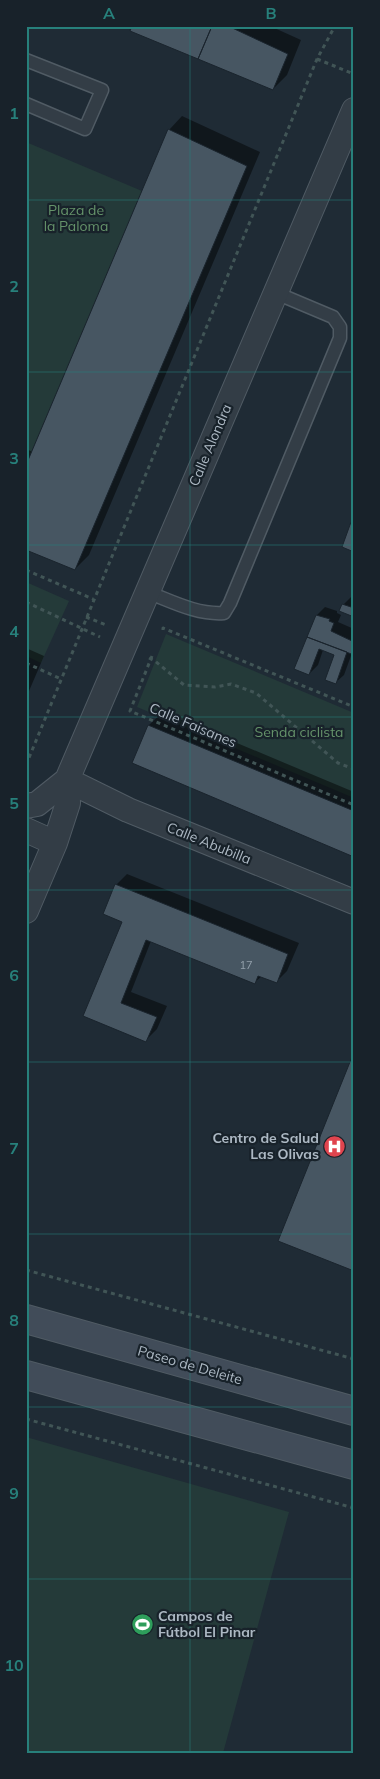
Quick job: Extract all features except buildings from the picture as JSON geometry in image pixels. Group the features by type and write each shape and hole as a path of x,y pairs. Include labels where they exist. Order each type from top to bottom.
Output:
{"main road":[{"name":"Paseo de Deleite","path":"26,1319 354,1411"},
{"path":"26,1375 354,1465"}],"street":[{"name":"Calle Alondra","path":"26,912 55,843 68,803 67,780 354,110"},
{"name":"Calle Alondra","path":"26,806 37,804 67,780"},
{"name":"Calle Abubilla","path":"67,780 128,810 354,902"},
{"path":"26,830 55,843"}],"lane":[{"path":"26,60 102,90 85,129 26,104"},
{"path":"147,592 191,609 216,613 224,613 230,603 340,338 340,326 333,317 276,293"}],"path":[{"path":"26,765 317,59 335,26"},
{"path":"317,59 354,74"},
{"path":"26,570 94,599"},
{"path":"26,602 151,659 184,686 215,687 231,684 256,693 338,763 354,769"},
{"path":"160,637 163,628 354,707"},
{"name":"Calle Faisanes","path":"153,653 130,711 354,805"},
{"path":"26,663 60,679"},
{"path":"26,1270 354,1359"},
{"path":"26,1419 354,1508"}],"green space":[{"name":"Plaza de la Paloma","path":"26,142 142,191 26,465"},
{"path":"26,582 69,601 41,663 26,656"},
{"name":"Senda ciclista","path":"166,634 354,713 354,798 137,707"},
{"name":"Campos de Fútbol El Pinar","path":"26,1437 289,1512 223,1753 26,1753"}],"place":[{"name":"Centro de Salud Las Olivas","path":"335,1146"},
{"name":"Campos de Fútbol El Pinar","path":"142,1624"}]}
